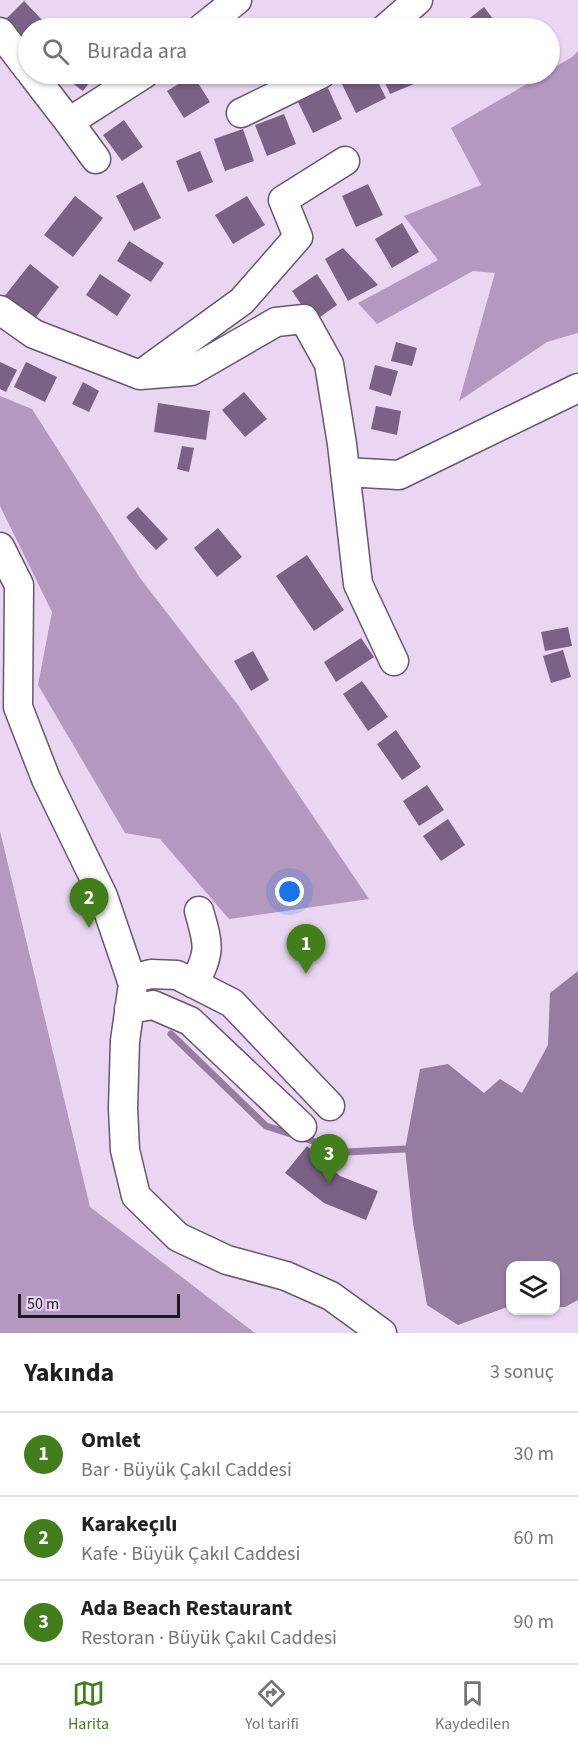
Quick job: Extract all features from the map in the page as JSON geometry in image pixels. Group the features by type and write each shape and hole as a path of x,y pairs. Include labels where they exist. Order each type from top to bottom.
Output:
{"street":[{"path":"214,18 237,0"},
{"path":"397,18 418,0"},
{"path":"0,32 18,56"},
{"path":"40,84 96,159"},
{"path":"69,122 128,84"},
{"path":"241,113 300,84"},
{"path":"140,375 242,301 298,237 283,200 345,161"},
{"path":"0,310 34,334 140,375 191,371 276,322 304,319 329,364 345,471 358,584 394,661"},
{"path":"345,471 399,475 578,388"},
{"path":"0,547 19,585 18,707 46,779 103,896 133,984 125,1041 123,1108 125,1150 136,1196 178,1237 227,1260 286,1276 331,1296 382,1333"},
{"path":"194,984 206,961 208,944 199,911"},
{"path":"131,979 151,974 177,975 232,1003 330,1106"},
{"path":"129,1009 153,1005 190,1021 302,1127"}],"shaded area":[{"path":"578,51 578,333 547,342 459,401 495,273 473,271 377,324 358,303 438,260 404,216 481,185 451,128 527,84 560,84 560,64"},
{"path":"0,396 32,409 140,578 238,705 369,899 229,919 160,839 125,833 38,685 52,612 0,506"},
{"path":"0,831 90,1207 255,1333 0,1333"},
{"path":"578,971 578,1300 565,1307 560,1307 560,1261 506,1261 506,1307 458,1325 427,1305 413,1223 405,1149 420,1069 448,1064 484,1093 500,1079 522,1093 548,1045 550,993"}],"building":[{"path":"24,1 40,18 18,18 18,35 4,21"},
{"path":"484,7 492,18 470,18"},
{"path":"74,84 88,84 83,91"},
{"path":"178,84 199,84 210,102 184,118 167,91"},
{"path":"342,84 379,84 386,98 356,113"},
{"path":"386,84 414,84 390,94"},
{"path":"328,88 342,119 313,133 298,102"},
{"path":"284,114 296,144 267,156 255,125"},
{"path":"124,120 143,147 122,161 103,135"},
{"path":"243,129 254,161 225,171 214,139"},
{"path":"200,151 213,182 188,192 176,161"},
{"path":"143,182 161,218 134,231 116,196"},
{"path":"368,184 383,215 356,227 342,196"},
{"path":"75,196 103,218 73,257 44,235"},
{"path":"247,196 265,225 233,244 215,215"},
{"path":"402,223 419,252 392,268 375,239"},
{"path":"129,241 164,263 151,282 117,261"},
{"path":"343,248 378,285 348,301 325,259"},
{"path":"30,264 59,287 33,321 3,298"},
{"path":"100,274 131,295 117,316 86,295"},
{"path":"317,274 337,305 313,322 292,291"},
{"path":"396,342 417,348 412,366 391,361"},
{"path":"0,362 17,370 6,392 0,389"},
{"path":"26,362 57,377 45,402 14,387"},
{"path":"375,365 398,371 391,396 369,389"},
{"path":"83,382 99,391 89,412 72,404"},
{"path":"244,392 267,419 245,437 222,410"},
{"path":"158,403 210,411 206,440 154,432"},
{"path":"376,406 401,411 397,435 371,429"},
{"path":"182,446 194,448 189,472 177,469"},
{"path":"138,507 168,539 156,550 126,517"},
{"path":"218,528 242,557 217,577 194,548"},
{"path":"307,555 344,610 314,631 276,576"},
{"path":"568,627 572,646 545,651 541,632"},
{"path":"361,638 374,657 336,682 324,662"},
{"path":"563,650 571,677 551,683 543,656"},
{"path":"253,651 269,680 251,691 234,661"},
{"path":"362,681 388,717 368,731 343,694"},
{"path":"396,730 421,767 402,780 377,744"},
{"path":"427,785 444,810 419,826 403,801"},
{"path":"448,819 465,845 441,861 423,836"},
{"path":"307,1146 340,1176 378,1191 366,1220 324,1203 285,1173"}],"waterway":[{"path":"171,1034 266,1126 347,1152 405,1149"}],"place":[{"name":"Karakeçılı","path":"89,928"},
{"name":"Omlet","path":"306,974"},
{"name":"Ada Beach Restaurant","path":"329,1184"}]}
